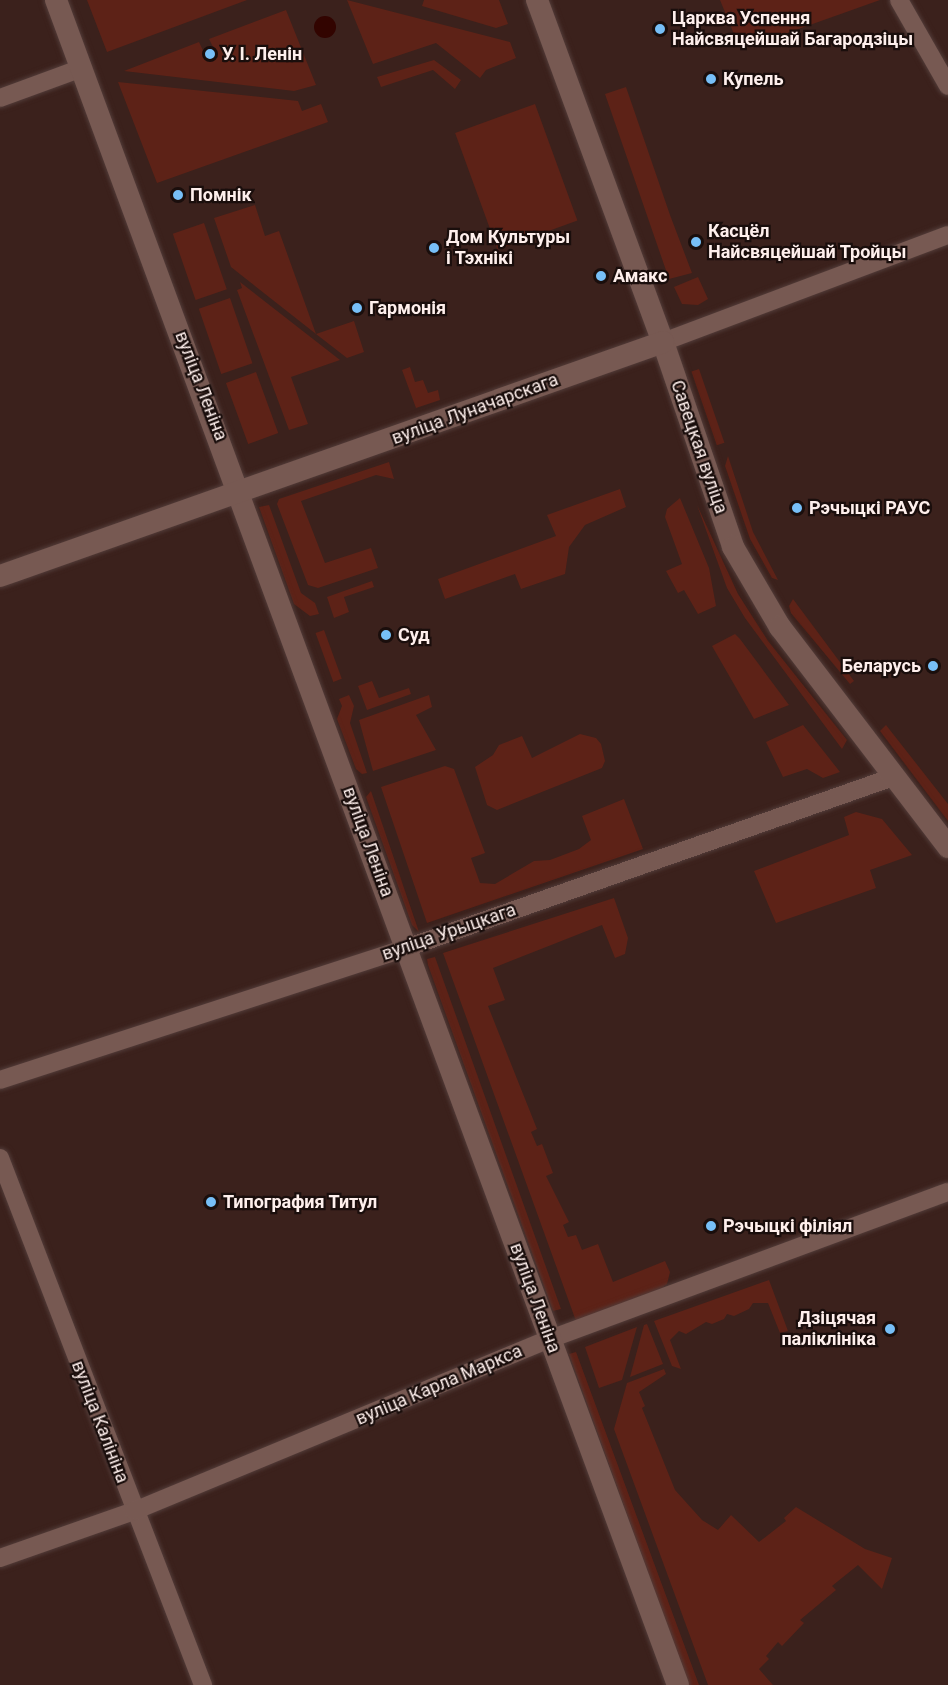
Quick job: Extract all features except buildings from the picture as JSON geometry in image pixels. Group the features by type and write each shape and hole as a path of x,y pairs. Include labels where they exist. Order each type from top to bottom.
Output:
{"street":[{"name":"вуліца Леніна","path":"56,0 240,489 406,948 678,1685"},
{"name":"Савецкая вуліца","path":"537,0 663,342 733,547 750,583 780,627 948,847"},
{"path":"900,0 948,86"},
{"path":"0,98 82,68"},
{"name":"вуліца Луначарскага","path":"0,576 240,489 663,342 948,235"},
{"name":"вуліца Урыцкага","path":"0,1080 406,948 896,777"},
{"name":"вуліца Калініна","path":"0,1158 134,1511 203,1685"},
{"name":"вуліца Карла Маркса","path":"0,1558 134,1511 550,1339 948,1192"}],"shaded area":[{"path":"87,0 247,0 107,52"},
{"path":"347,0 510,42 516,58 486,70 480,78 436,43 373,64"},
{"path":"424,0 499,0 508,24 496,28 422,6"},
{"path":"720,0 880,0 762,42 736,39"},
{"path":"286,10 316,85 294,91 124,71 199,42 208,61 218,57 209,39"},
{"path":"325,16 333,19 336,27 333,35 325,38 317,35 314,27 317,19"},
{"path":"434,60 461,80 455,89 433,70 381,87 377,77"},
{"path":"118,82 298,101 302,111 321,104 328,122 157,183"},
{"path":"626,87 692,273 669,279 605,94"},
{"path":"535,104 577,221 498,250 455,133"},
{"path":"255,205 265,236 279,231 316,334 231,267 214,218"},
{"path":"204,223 227,289 196,300 173,234"},
{"path":"698,277 708,299 698,305 682,304 674,287"},
{"path":"240,282 340,360 291,377 308,424 289,430 237,290 242,288"},
{"path":"230,298 252,363 221,374 199,309"},
{"path":"354,321 364,352 347,358 316,334"},
{"path":"410,367 415,382 423,380 428,393 438,390 440,400 416,408 402,370"},
{"path":"699,369 724,443 717,445 691,372"},
{"path":"256,372 278,433 248,444 226,383"},
{"path":"728,456 753,532 778,580 772,578 750,539 725,466"},
{"path":"389,462 394,479 376,475 301,501 325,563 371,548 378,568 318,588 308,585 277,504 279,499"},
{"path":"620,489 626,507 585,525 569,547 565,574 521,589 515,574 445,599 438,579 556,536 547,515"},
{"path":"680,498 709,568 716,606 698,614 684,590 678,593 666,571 682,564 665,517 667,509"},
{"path":"269,505 301,593 315,603 319,614 310,616 294,604 259,507"},
{"path":"697,505 738,594 768,641 847,740 842,749 745,618 727,588"},
{"path":"372,581 374,587 344,597 349,612 334,618 327,597"},
{"path":"793,599 854,681 850,684 791,613 789,606"},
{"path":"324,630 342,679 333,682 316,633"},
{"path":"735,634 789,705 754,719 712,646"},
{"path":"372,681 379,698 409,688 411,694 367,710 358,686"},
{"path":"349,695 354,706 350,723 367,773 362,774 356,769 337,719 342,706 339,699"},
{"path":"429,695 432,707 416,715 436,750 373,771 359,720"},
{"path":"803,725 840,772 823,778 807,769 783,777 766,742"},
{"path":"886,725 948,804 948,821 880,731"},
{"path":"580,734 596,738 601,744 605,761 602,768 497,810 487,805 475,767 493,755 499,745 522,736 532,758"},
{"path":"445,766 454,769 485,853 471,858 480,883 495,884 534,861 550,860 579,849 591,840 582,816 624,799 643,849 427,923 381,787"},
{"path":"371,791 419,932 412,925 366,797"},
{"path":"856,812 882,819 912,855 870,870 876,888 776,923 754,871 849,835 844,817"},
{"path":"614,898 628,938 625,954 615,958 602,925 493,968 505,1000 488,1006 537,1129 531,1132 537,1146 542,1144 553,1173 546,1176 569,1222 563,1225 568,1237 576,1235 582,1250 598,1244 613,1282 665,1261 670,1272 667,1284 662,1288 576,1321 443,953"},
{"path":"435,957 561,1309 553,1311 428,965 427,959"},
{"path":"769,1280 788,1331 780,1333 768,1303 753,1303 749,1309 734,1316 727,1314 724,1319 712,1324 706,1322 686,1334 679,1331 670,1340 681,1369 672,1366 654,1321"},
{"path":"647,1324 663,1364 630,1377 644,1325"},
{"path":"637,1327 622,1380 599,1388 585,1347"},
{"path":"576,1352 699,1685 689,1685 569,1354"},
{"path":"664,1369 666,1374 639,1392 645,1406 642,1408 675,1490 702,1520 718,1530 731,1515 759,1542 786,1521 784,1518 796,1507 865,1549 892,1558 882,1589 858,1565 832,1586 836,1590 800,1620 804,1623 782,1646 778,1642 766,1656 769,1659 759,1669 773,1685 708,1685 614,1429 627,1383"}],"place":[{"name":"Царква Успення Найсвяцейшай Багародзіцы","path":"660,29"},
{"name":"У. І. Ленін","path":"210,54"},
{"name":"Купель","path":"711,79"},
{"name":"Помнік","path":"178,195"},
{"name":"Касцёл Найсвяцейшай Тройцы","path":"696,242"},
{"name":"Дом Культуры і Тэхнікі","path":"434,248"},
{"name":"Амакс","path":"601,276"},
{"name":"Гармонія","path":"357,308"},
{"name":"Рэчыцкі РАУС","path":"797,508"},
{"name":"Суд","path":"386,635"},
{"name":"Беларусь","path":"933,666"},
{"name":"Типография Титул","path":"211,1202"},
{"name":"Рэчыцкі філіял","path":"711,1226"},
{"name":"Дзіцячая паліклініка","path":"890,1329"}]}
